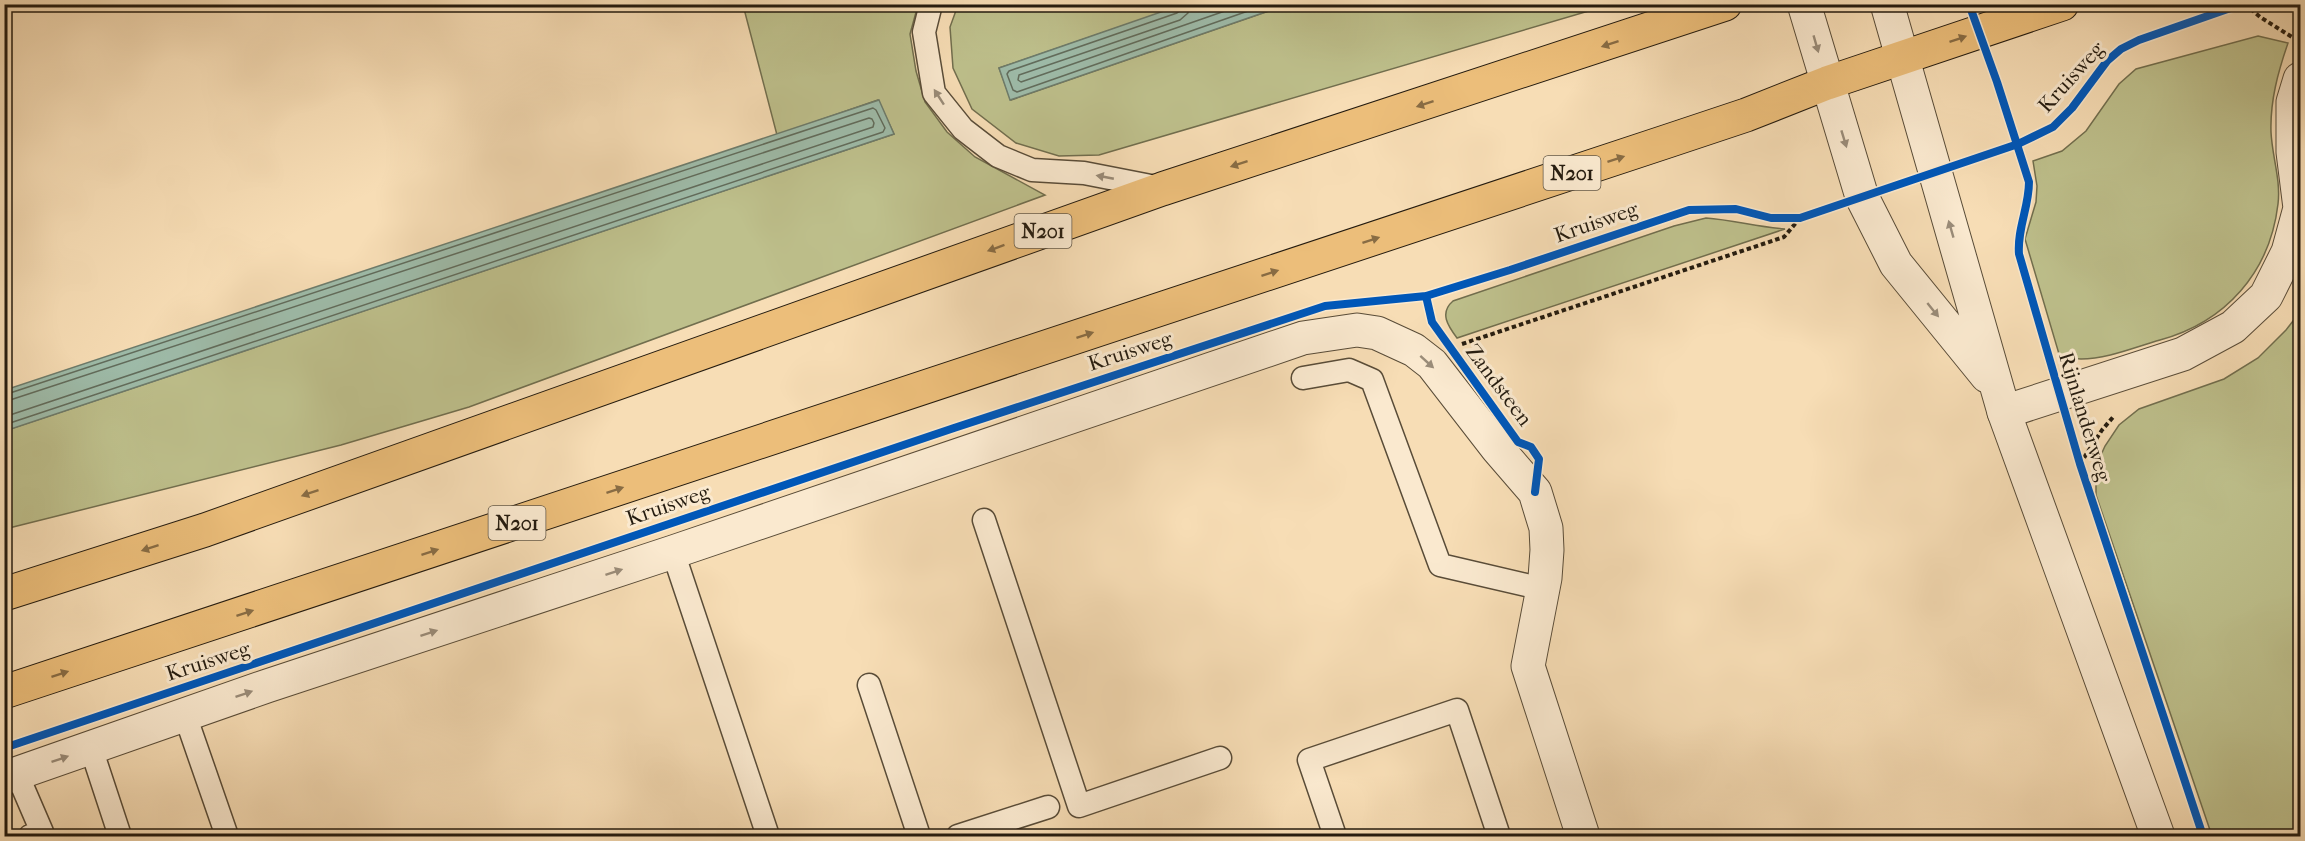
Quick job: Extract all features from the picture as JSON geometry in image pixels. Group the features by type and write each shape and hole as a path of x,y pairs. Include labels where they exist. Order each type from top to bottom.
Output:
{"highway":[{"path":"1654,30 1675,4"},
{"name":"N201","path":"4,594 205,530 1162,189 1654,30 1725,4"},
{"name":"Kruisweg","path":"4,692 1746,115 1827,83 2062,4"}],"street":[{"path":"1804,4 1862,197 1896,264 2000,399"},
{"path":"1887,4 2000,399 2158,837"},
{"path":"2000,399 2183,354 2233,327 2266,296 2288,252 2300,208 2293,152 2294,102 2301,79"},
{"name":"Kruisweg","path":"11,776 185,715 1303,338 1357,330 1377,333"},
{"name":"Zandsteen","path":"1377,333 1413,350 1432,364 1497,448 1535,492 1546,528 1548,550 1528,666 1584,837"}],"lane":[{"path":"931,4 924,32 934,93 963,129 998,156 1032,170 1084,173 1162,189"},
{"path":"1303,378 1349,370 1371,380 1440,565 1543,589"},
{"path":"984,520 1079,806 1220,759"},
{"path":"673,552 768,837"},
{"path":"869,685 919,837"},
{"path":"1335,837 1310,760 1458,710 1499,837"},
{"path":"185,715 227,837"},
{"path":"91,748 120,837"},
{"path":"11,776 42,832 30,837"},
{"path":"958,837 1048,807"}],"path":[{"path":"2232,8 2244,4 2260,17 2301,42"},
{"path":"1791,218 1809,215"},
{"path":"1432,364 1450,349 1461,344 1784,237 1800,218"}],"green space":[{"path":"743,5 918,5 910,34 916,71 925,102 947,132 975,157 1045,195 469,407 341,445 5,529 4,431 894,134 878,100 777,135"},
{"path":"958,5 1184,5 999,68 1011,100 1286,5 1609,5 1099,155 1059,156 1016,143 972,109 953,68 950,27"},
{"path":"2258,36 2288,43 2275,87 2271,120 2278,204 2273,229 2255,272 2241,291 2224,307 2205,321 2184,332 2101,357 2078,359 2059,354 2025,239 2036,202 2037,186 2033,161 2062,151 2086,131 2119,84 2136,69"},
{"path":"1706,218 1785,229 1457,338 1446,320 1446,310 1453,301 1674,226"},
{"path":"2300,312 2300,836 2212,836 2096,495 2096,466 2105,446 2119,425 2139,409 2224,379 2258,358"}],"water":[{"path":"1184,4 1286,5 1010,100 999,68"},
{"path":"879,100 894,134 5,431 5,390"}],"cycle path":[{"name":"Rijnlanderweg","path":"1969,4 2029,182 2019,254 2080,464 2203,836"},
{"path":"4,748 954,428 1325,306 1426,296 1689,210 1736,209 1771,218 1800,218 2018,144 2053,127 2072,108 2107,61 2121,49 2139,40 2242,4"},
{"path":"1426,296 1432,322 1518,442 1531,447 1539,459 1535,492"}]}
